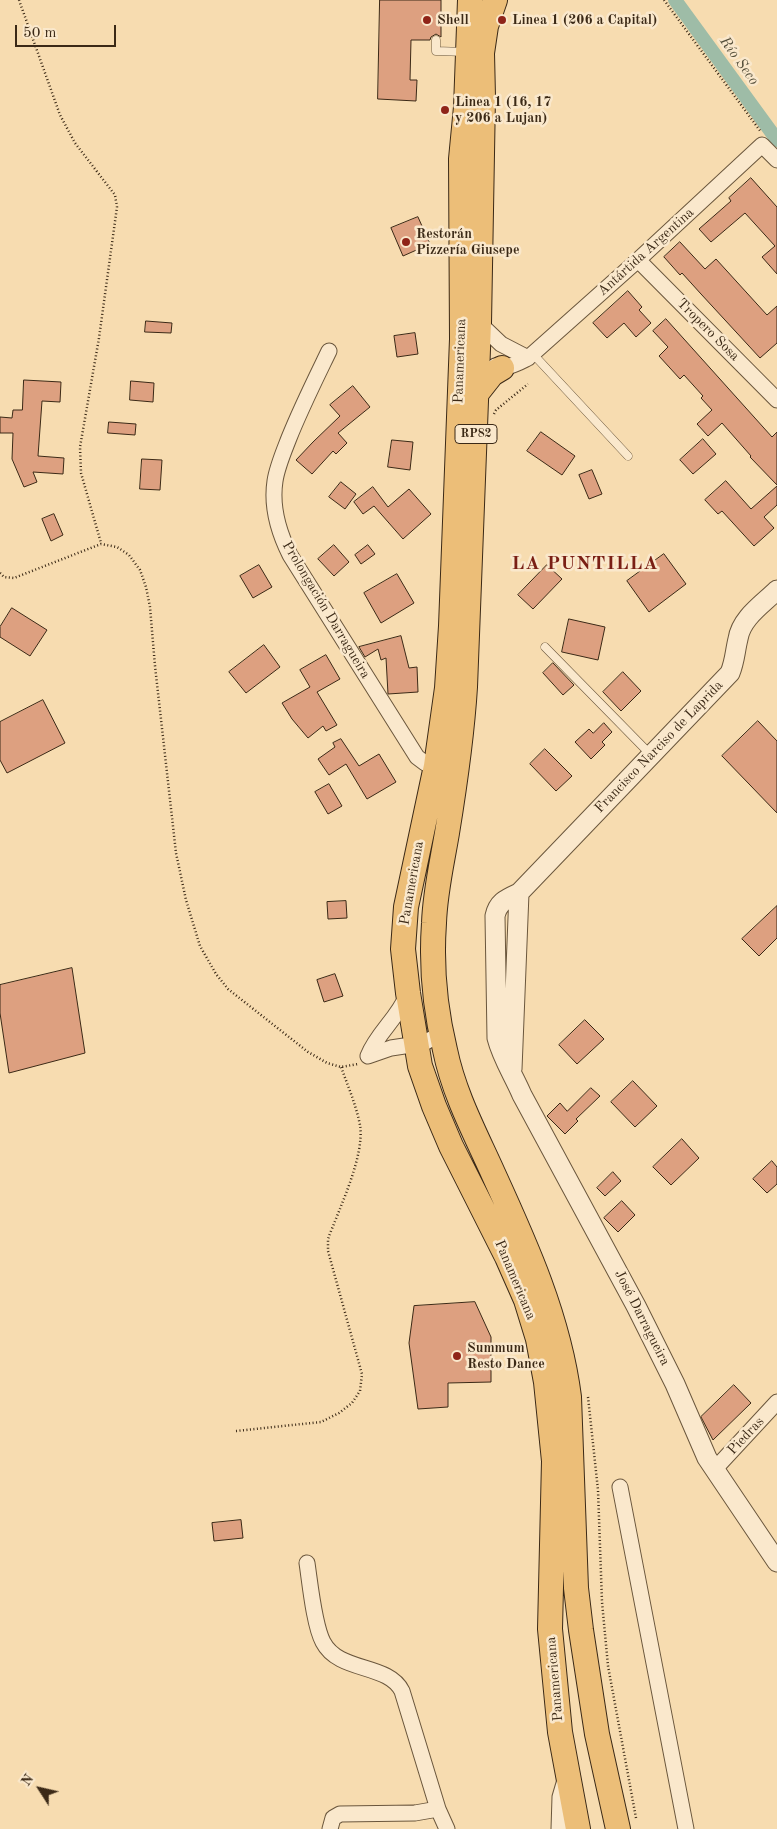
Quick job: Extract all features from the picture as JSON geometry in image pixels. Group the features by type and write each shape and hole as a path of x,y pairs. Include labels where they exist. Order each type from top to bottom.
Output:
{"main road":[{"name":"Panamericana","path":"470,0 483,97 477,393 462,733 436,894 434,922 435,990 445,1051 455,1088 523,1242 548,1304 565,1367 569,1398 576,1588 597,1734 617,1828"},
{"name":"Panamericana","path":"495,0 476,53 461,159 462,339 448,688 436,766 406,907 403,949 420,1066 434,1106 471,1188 507,1256 526,1300 540,1348 546,1382 554,1461 550,1629 555,1695 567,1774 571,1828"},
{"path":"477,393 488,378 502,368"},
{"path":"571,1828 586,1815 592,1812 601,1812 617,1828"}],"street":[{"path":"764,142 777,160"},
{"name":"Antártida Argentina","path":"502,368 512,366 530,356 638,260 764,142"},
{"name":"Tropero Sosa","path":"638,260 777,400"},
{"path":"479,323 501,344 530,356"},
{"path":"462,339 468,350 478,360 490,366 502,368"},
{"name":"Prolongación Darragueira","path":"329,351 300,412 283,453 275,481 275,509 281,537 290,555 417,757 425,763 436,766"},
{"name":"Francisco Narciso de Laprida","path":"519,893 730,673 735,661 738,637 743,625 751,614 777,590"},
{"name":"José Darragueira","path":"519,893 500,903 496,909 495,916 497,1038 500,1048 522,1095 636,1306 675,1384 707,1458 777,1562"},
{"path":"368,1056 373,1044 402,1008 408,993"},
{"path":"368,1056 391,1048 416,1046 432,1040 442,1033"},
{"name":"Piedras","path":"714,1470 777,1402"},
{"path":"620,1487 686,1829"},
{"path":"307,1563 319,1629 323,1642 329,1650 352,1665 390,1677 398,1683 438,1809 447,1829"},
{"path":"330,1829 333,1818 340,1814 415,1813 438,1809"}],"lane":[{"path":"436,40 436,51 476,53"},
{"path":"530,356 628,456"},
{"path":"545,646 652,755"}],"path":[{"path":"19,0 60,115 75,143 114,195 117,207 99,338 80,447 81,473 101,544"},
{"path":"664,0 764,142"},
{"path":"0,573 4,577 14,578 101,544 117,547 129,555 140,570 150,607 176,853 186,900 200,946 216,974 228,989 308,1052 327,1063 341,1067 358,1064 368,1056"},
{"path":"236,1431 321,1422 339,1413 352,1403 360,1391 362,1374 328,1251 328,1239 356,1163 360,1139 360,1127 341,1067"}],"building":[{"path":"380,0 441,0 441,37 436,34 430,40 411,40 410,80 417,80 416,101 378,99"},
{"path":"751,178 777,207 777,274 762,257 775,246 745,213 711,242 699,229 731,201 729,198"},
{"path":"418,217 430,244 403,256 391,228"},
{"path":"680,242 705,269 716,259 767,315 777,306 777,343 760,358 682,273 680,275 664,257"},
{"path":"628,291 642,307 639,310 651,323 636,337 624,323 607,338 593,323"},
{"path":"666,319 772,437 777,432 777,485 750,457 722,423 708,436 697,424 712,410 701,398 703,396 684,375 680,379 659,356 668,347 653,331"},
{"path":"146,321 172,323 171,333 145,332"},
{"path":"415,333 418,354 397,357 394,336"},
{"path":"24,380 61,382 60,402 42,401 38,456 64,458 63,474 33,472 37,482 24,487 12,459 13,433 0,433 0,417 12,418 13,410 22,410"},
{"path":"131,381 154,383 153,402 130,400"},
{"path":"353,386 370,407 338,433 347,443 336,454 333,451 312,474 296,460 340,416 330,405"},
{"path":"109,422 136,424 135,435 108,433"},
{"path":"541,432 575,456 562,475 527,451"},
{"path":"703,439 716,454 693,474 680,460"},
{"path":"392,440 413,442 410,470 388,467"},
{"path":"142,459 162,460 160,490 140,489"},
{"path":"592,470 602,494 589,499 579,475"},
{"path":"726,481 751,509 777,486 777,505 764,517 774,528 754,546 722,511 718,514 705,500"},
{"path":"341,482 356,494 345,509 329,497"},
{"path":"373,487 388,507 409,489 431,514 403,539 374,506 363,514 354,502"},
{"path":"54,514 63,535 51,541 42,519"},
{"path":"334,545 349,562 334,576 318,559"},
{"path":"368,545 375,554 361,564 355,555"},
{"path":"664,554 686,584 649,612 627,581"},
{"path":"259,565 272,587 253,598 240,576"},
{"path":"547,565 562,579 533,609 518,595"},
{"path":"397,574 414,603 381,623 364,593"},
{"path":"12,608 47,630 30,656 0,637 0,627"},
{"path":"569,619 605,627 598,660 562,652"},
{"path":"401,636 409,668 417,667 418,692 388,694 386,658 381,660 378,649 365,657 359,647"},
{"path":"264,645 280,667 246,693 229,672"},
{"path":"326,655 340,679 317,692 337,725 326,731 323,726 308,738 292,719 282,703 310,687 300,670"},
{"path":"553,663 574,685 563,695 543,673"},
{"path":"623,672 641,691 621,711 603,692"},
{"path":"43,700 65,743 7,773 0,760 0,722"},
{"path":"758,721 777,741 777,813 722,756"},
{"path":"604,723 612,732 602,742 605,745 591,759 575,742 589,729 593,733"},
{"path":"341,739 359,766 379,754 396,782 367,799 346,764 329,775 318,759 335,747 333,743"},
{"path":"545,749 572,776 556,791 530,764"},
{"path":"329,784 342,806 328,814 315,792"},
{"path":"346,901 347,918 328,919 327,902"},
{"path":"777,906 777,938 759,956 742,939"},
{"path":"72,968 85,1053 9,1073 0,1013 0,985"},
{"path":"335,974 343,996 324,1002 317,980"},
{"path":"585,1020 604,1039 577,1064 559,1045"},
{"path":"633,1081 657,1106 635,1127 611,1102"},
{"path":"591,1088 600,1096 576,1119 578,1121 565,1134 547,1116 560,1103 567,1111"},
{"path":"682,1139 699,1158 671,1185 653,1167"},
{"path":"772,1161 777,1167 777,1184 767,1193 753,1179"},
{"path":"613,1172 621,1181 605,1196 597,1188"},
{"path":"622,1201 635,1215 618,1232 604,1218"},
{"path":"475,1302 491,1337 491,1382 448,1383 448,1407 418,1409 409,1343 414,1306"},
{"path":"734,1385 751,1403 713,1440 701,1417"},
{"path":"241,1520 243,1538 214,1541 212,1523"}],"waterway":[{"name":"Río Seco","path":"675,0 777,140"}],"place":[{"name":"Shell","path":"427,20"},
{"name":"Linea 1 (206 a Capital)","path":"502,20"},
{"name":"Linea 1 (16, 17 y 206 a Lujan)","path":"445,110"},
{"name":"Restorán Pizzería Giusepe","path":"406,242"},
{"name":"Summum Resto Dance","path":"457,1356"}],"district":[{"name":"LA PUNTILLA","path":"585,564"}]}
